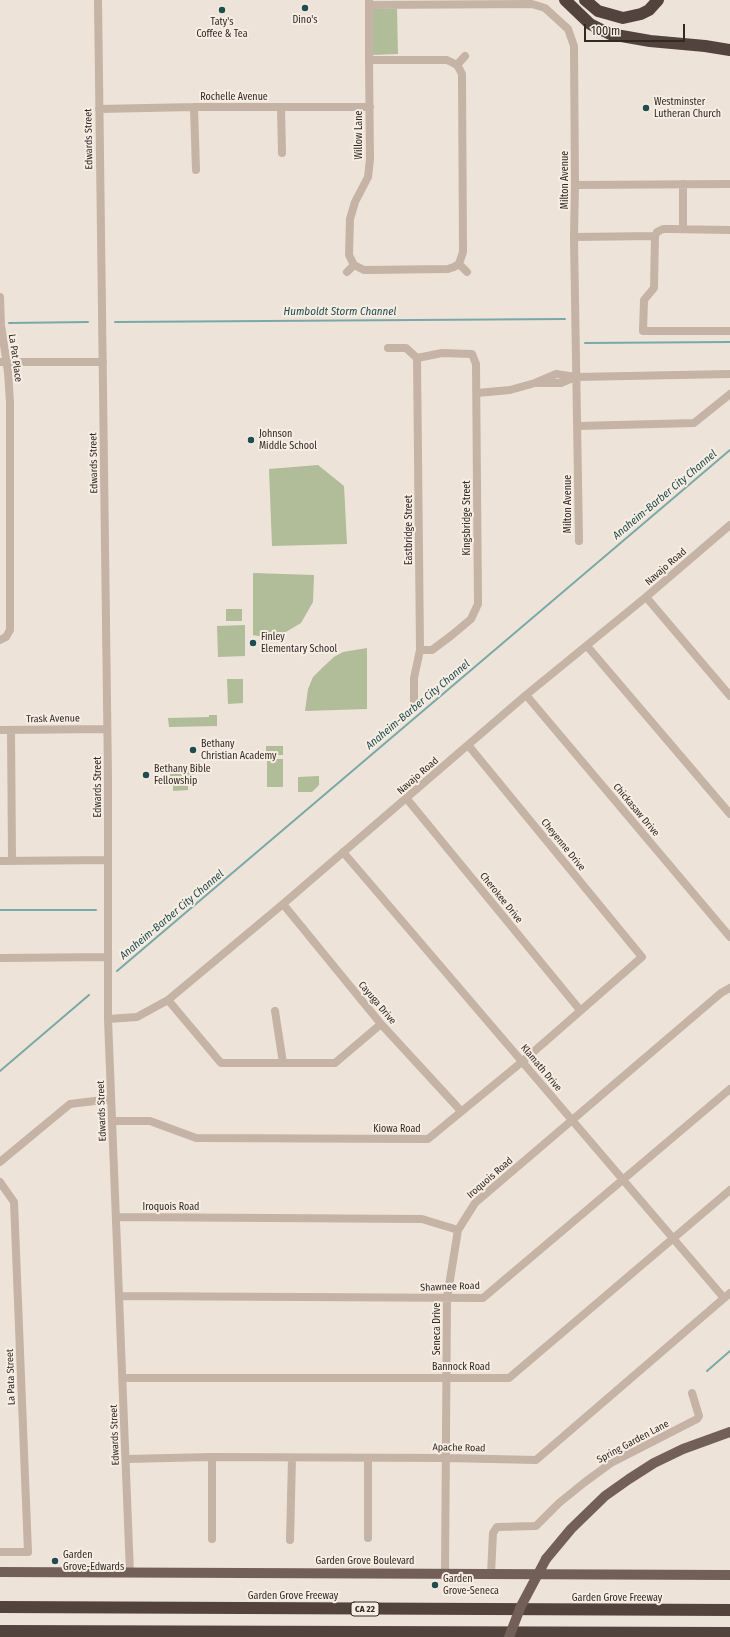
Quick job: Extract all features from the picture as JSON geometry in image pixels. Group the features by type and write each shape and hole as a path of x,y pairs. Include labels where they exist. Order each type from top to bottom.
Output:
{"highway":[{"path":"565,0 590,24 610,34 650,42 705,46 730,50"},
{"path":"585,0 598,11 623,18 642,14 649,10 658,0"},
{"name":"Garden Grove Freeway","path":"0,1607 730,1610"},
{"path":"0,1631 730,1633"}],"main road":[{"path":"509,1637 521,1606 546,1559 571,1528 605,1496 654,1463 683,1449 730,1432"},
{"name":"Garden Grove Boulevard","path":"0,1572 730,1575"}],"street":[{"name":"Edwards Street","path":"98,0 107,729 108,1019 130,1573"},
{"name":"Willow Lane","path":"354,265 349,255 348,228 352,210 364,186 370,159 369,3"},
{"name":"Milton Avenue","path":"369,3 532,4 545,8 568,29 574,46 574,237 579,541"},
{"path":"457,65 465,56"},
{"path":"347,272 354,265 364,270 448,269 459,264 463,252 462,74 457,65 447,60 369,60"},
{"name":"Rochelle Avenue","path":"99,109 194,107 370,107"},
{"path":"194,107 196,170"},
{"path":"281,107 282,153"},
{"path":"683,184 683,229"},
{"path":"575,185 730,184"},
{"path":"730,230 662,229 657,232 655,236 654,288 644,300 643,331 730,331"},
{"path":"574,237 655,236"},
{"path":"459,264 467,272"},
{"name":"La Pat Place","path":"0,297 0,325 3,362 10,410 10,630 3,639"},
{"path":"388,348 406,348 417,358"},
{"name":"Kingsbridge Street","path":"417,358 442,353 472,354 476,364 477,393 478,604 470,619 452,635 432,650 420,650"},
{"name":"Eastbridge Street","path":"414,702 414,678 420,650 417,358"},
{"path":"3,362 103,362"},
{"path":"477,393 510,390 535,383 556,374 576,377 730,374"},
{"path":"578,426 694,423 730,394"},
{"name":"Navajo Road","path":"108,1019 137,1017 168,1000 730,525"},
{"path":"646,596 730,696"},
{"path":"587,646 730,814"},
{"name":"Chickasaw Drive","path":"526,696 730,937"},
{"name":"Trask Avenue","path":"0,730 107,729"},
{"path":"11,730 12,860"},
{"name":"Cheyenne Drive","path":"468,745 642,957"},
{"name":"Cherokee Drive","path":"407,799 580,1010"},
{"name":"Klamath Drive","path":"343,852 673,1238 727,1295"},
{"path":"0,860 108,860"},
{"name":"Cayuga Drive","path":"283,904 381,1024 461,1111"},
{"path":"0,958 108,957"},
{"name":"Kiowa Road","path":"112,1121 150,1121 196,1138 428,1139 522,1061 642,957"},
{"name":"Iroquois Road","path":"116,1217 422,1219 458,1230 475,1203 721,993 730,988"},
{"path":"168,1000 221,1063 335,1063 381,1024"},
{"path":"275,1011 283,1063"},
{"name":"Shawnee Road","path":"119,1296 483,1298 730,1089"},
{"path":"0,1162 70,1104 111,1099"},
{"name":"La Pata Street","path":"0,1182 14,1202 28,1552 0,1552"},
{"name":"Bannock Road","path":"123,1378 509,1378 730,1190"},
{"name":"Seneca Drive","path":"445,1573 447,1298 458,1230"},
{"name":"Apache Road","path":"126,1459 447,1458 536,1460 727,1295"},
{"name":"Spring Garden Lane","path":"492,1574 493,1534 497,1527 536,1526 559,1503 611,1463 697,1419 699,1416 692,1393"},
{"path":"212,1458 212,1539"},
{"path":"290,1540 292,1458"},
{"path":"368,1458 368,1538"}],"green space":[{"path":"373,9 397,9 398,54 373,55"},
{"path":"318,465 344,486 347,544 272,546 269,469"},
{"path":"253,573 314,575 313,602 301,623 274,639 253,635"},
{"path":"226,609 242,609 242,621 226,621"},
{"path":"245,625 245,656 218,657 217,626"},
{"path":"367,648 367,709 305,711 308,689 313,677 334,657 343,652"},
{"path":"227,679 243,679 243,703 228,704"},
{"path":"209,715 217,715 217,726 169,727 168,718 209,717"},
{"path":"266,746 283,746 283,755 266,755"},
{"path":"267,759 283,759 283,787 267,787"},
{"path":"170,766 193,766 193,783 188,783 188,790 173,791 173,785 170,785"},
{"path":"319,776 319,785 312,792 298,792 298,777"}],"waterway":[{"name":"Humboldt Storm Channel","path":"115,322 565,319"},
{"path":"9,323 88,322"},
{"name":"Humboldt Storm Channel","path":"585,343 730,342"},
{"name":"Anaheim-Barber City Channel","path":"117,971 730,450"},
{"path":"0,910 96,910"},
{"name":"Anaheim-Barber City Channel","path":"0,1071 89,995"},
{"path":"707,1371 730,1351"}],"place":[{"name":"Dino's","path":"305,8"},
{"name":"Taty's Coffee & Tea","path":"222,10"},
{"name":"Westminster Lutheran Church","path":"646,108"},
{"name":"Johnson Middle School","path":"251,440"},
{"name":"Finley Elementary School","path":"253,643"},
{"name":"Bethany Christian Academy","path":"193,750"},
{"name":"Bethany Bible Fellowship","path":"146,775"},
{"name":"Garden Grove-Edwards","path":"55,1561"},
{"name":"Garden Grove-Seneca","path":"435,1585"}]}
